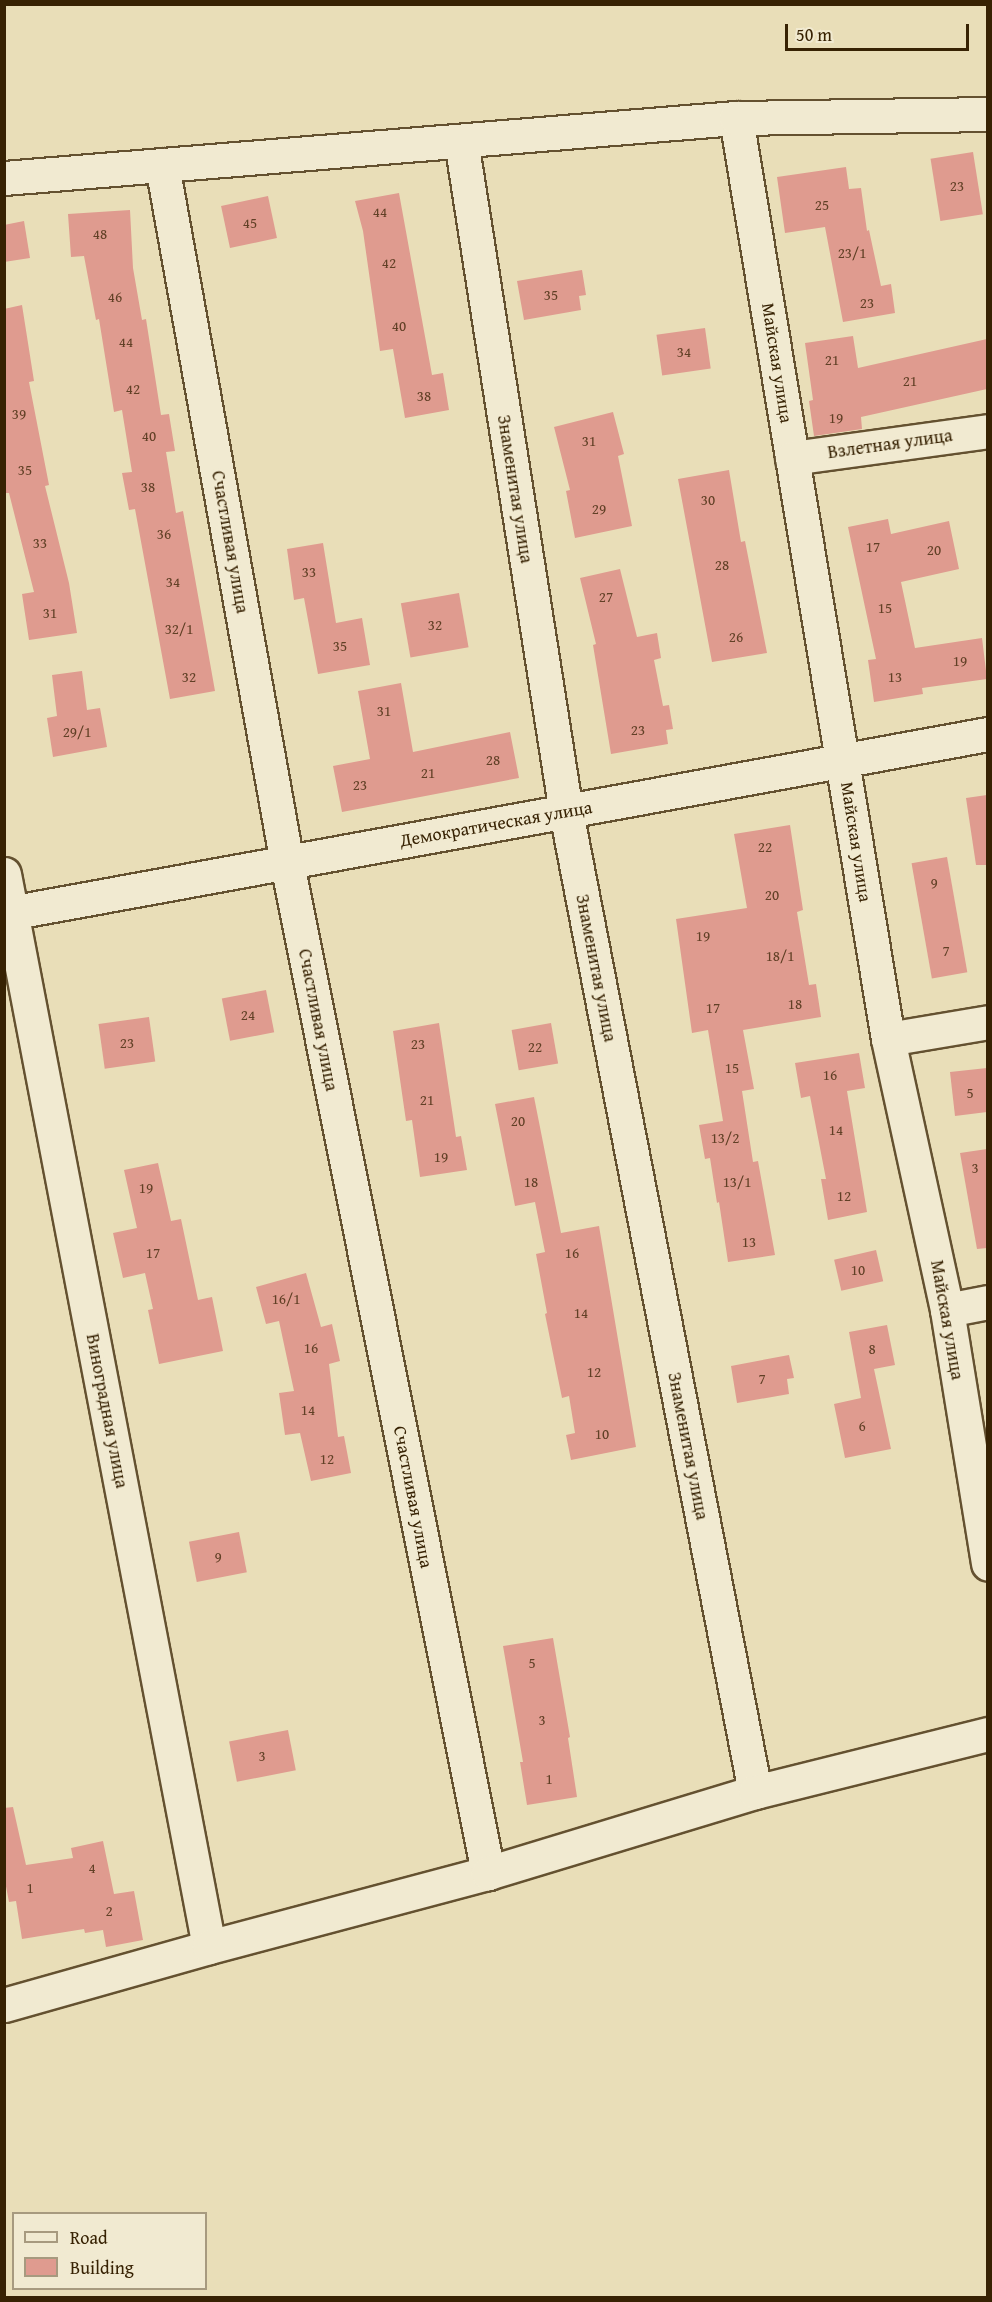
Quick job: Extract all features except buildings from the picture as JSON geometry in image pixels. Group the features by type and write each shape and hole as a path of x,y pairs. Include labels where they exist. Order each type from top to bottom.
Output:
{"street":[{"path":"4,178 736,118 987,114"},
{"name":"Майская улица","path":"736,118 888,1039 947,1310 987,1564"},
{"name":"Знаменитая улица","path":"461,141 566,812 755,1792"},
{"name":"Счастливая улица","path":"162,165 287,863 488,1873"},
{"name":"Взлетная улица","path":"792,458 987,431"},
{"name":"Демократическая улица","path":"8,914 987,734"},
{"name":"Виноградная улица","path":"4,874 8,914 209,1947"},
{"path":"888,1039 987,1022"},
{"path":"947,1310 987,1302"},
{"path":"4,2005 209,1947 488,1873 755,1792 987,1734"}]}
